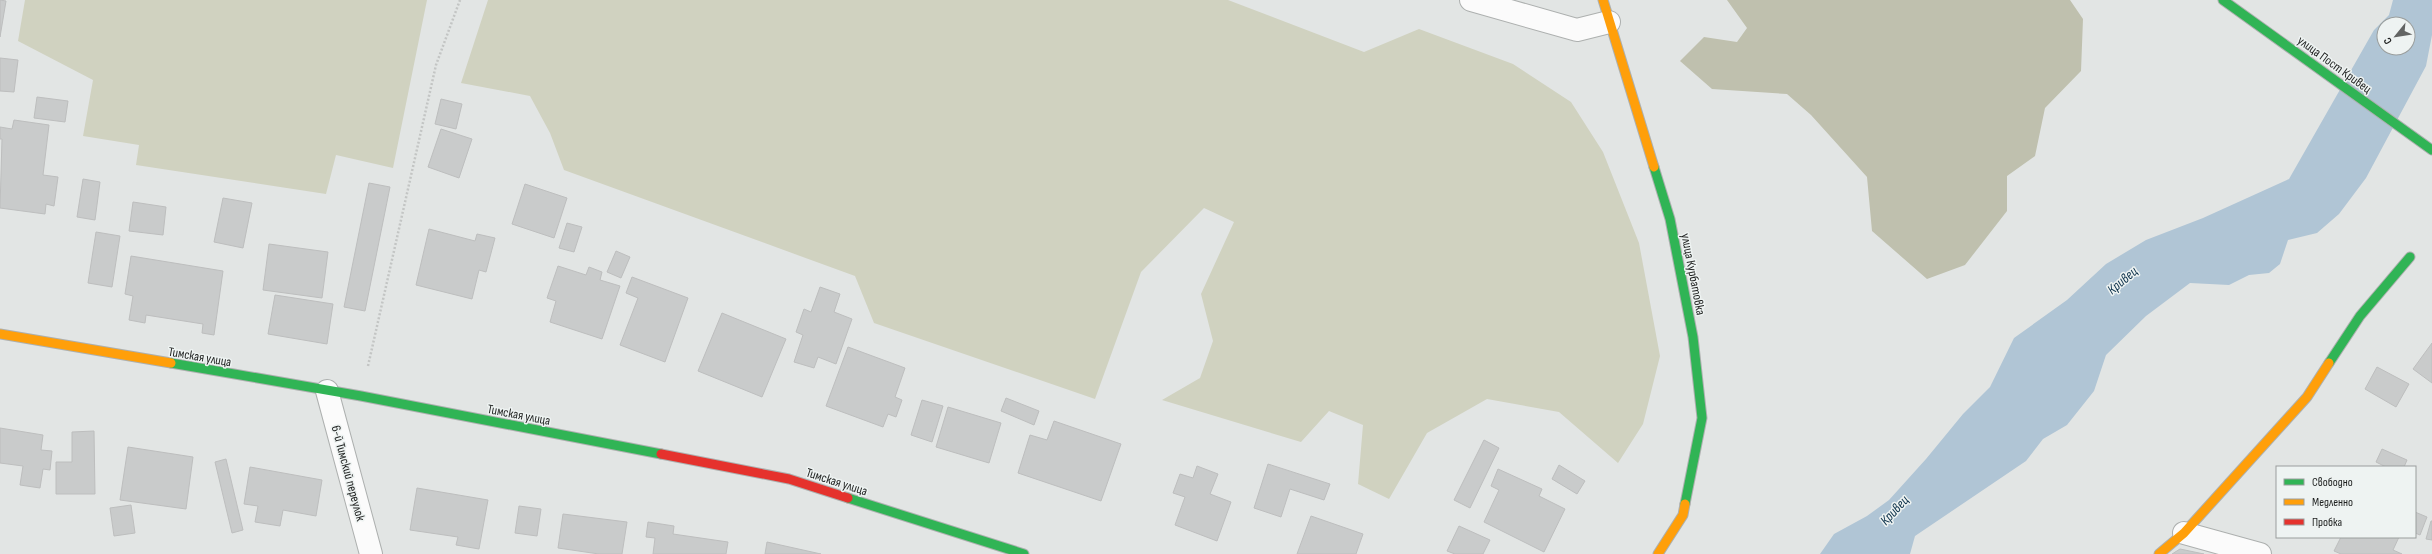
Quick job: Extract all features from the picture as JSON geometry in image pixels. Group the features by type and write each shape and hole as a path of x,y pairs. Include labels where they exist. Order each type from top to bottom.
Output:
{"street":[{"path":"1471,0 1577,30 1609,22"},
{"name":"улица Курбатовка","path":"1603,0 1670,219 1693,337 1702,418 1683,515 1658,554"},
{"name":"улица Пост Кривец","path":"2223,0 2432,150"},
{"path":"2158,554 2184,533 2307,397 2360,316 2410,256"},
{"name":"Тимская улица","path":"0,334 361,396 789,479 1024,554"},
{"name":"6-й Тимский переулок","path":"327,391 371,554"},
{"path":"2184,533 2260,554"}],"path":[{"path":"361,396 436,66 460,0"}],"green space":[{"path":"25,0 427,0 393,168 336,155 326,194 136,165 139,145 83,136 93,80 18,41"},
{"path":"488,0 1228,0 1364,52 1419,29 1513,64 1571,102 1603,152 1639,243 1660,356 1643,424 1618,463 1559,412 1487,399 1427,433 1389,499 1358,484 1363,425 1329,411 1301,442 1162,400 1200,378 1213,341 1201,294 1234,222 1204,208 1141,272 1095,399 874,323 855,276 564,170 550,133 530,96 461,83"},
{"path":"1727,0 2070,0 2083,19 2081,71 2045,108 2035,156 2007,176 2007,211 1965,265 1927,279 1872,231 1867,177 1811,115 1787,94 1712,89 1680,61 1704,37 1737,42 1747,28"}],"water":[{"name":"Кривец","path":"2393,0 2432,0 2432,35 2426,66 2366,178 2339,214 2317,233 2288,240 2280,264 2269,273 2249,275 2229,285 2190,283 2146,316 2106,355 2094,391 2067,425 2043,439 2026,461 1915,536 1910,554 1820,554 1834,534 1867,516 1889,500 1926,459 1963,414 1990,387 2014,338 2067,300 2106,264 2146,240 2203,218 2289,179 2376,28 2376,56 2416,56 2416,16 2388,16"}],"building":[{"path":"0,0 6,1 0,37"},
{"path":"0,58 18,60 14,92 0,91"},
{"path":"37,97 68,101 65,122 34,118"},
{"path":"441,99 462,104 456,129 435,124"},
{"path":"14,120 49,125 43,175 58,177 54,206 46,204 45,214 0,208 2,139 0,139 0,127 12,129"},
{"path":"441,129 472,139 459,178 428,167"},
{"path":"83,179 100,182 95,220 77,217"},
{"path":"369,183 390,187 365,311 344,307"},
{"path":"525,184 567,198 554,238 512,224"},
{"path":"223,198 252,203 243,248 214,242"},
{"path":"133,202 166,207 163,235 129,231"},
{"path":"567,223 582,227 574,252 559,248"},
{"path":"429,229 475,241 477,234 495,238 486,272 479,270 472,299 416,285"},
{"path":"96,232 120,236 112,287 88,283"},
{"path":"269,244 328,252 322,298 263,290"},
{"path":"616,251 630,257 621,278 607,272"},
{"path":"131,256 223,271 214,335 202,333 203,324 146,315 145,323 129,320 133,296 125,294"},
{"path":"558,266 586,275 589,267 602,272 600,280 620,286 602,339 550,322 556,301 547,298"},
{"path":"632,277 688,298 665,362 620,345 638,298 626,293"},
{"path":"820,287 840,294 834,312 852,319 836,364 818,357 814,368 794,362 803,335 796,332 804,309 811,312"},
{"path":"275,295 333,304 327,344 268,334"},
{"path":"722,313 786,339 762,397 698,371"},
{"path":"2432,343 2432,383 2413,369"},
{"path":"848,347 905,368 895,397 902,400 896,417 888,414 883,427 826,406"},
{"path":"2377,367 2409,384 2396,407 2365,389"},
{"path":"1006,398 1039,411 1034,425 1001,411"},
{"path":"922,400 943,406 932,442 911,435"},
{"path":"948,407 1001,423 989,463 936,447"},
{"path":"1054,421 1121,444 1101,501 1018,473 1030,435 1047,440"},
{"path":"0,428 43,435 41,450 52,451 50,470 43,469 40,488 20,485 23,466 0,463"},
{"path":"94,431 95,494 56,494 56,462 72,462 72,432"},
{"path":"1484,440 1499,448 1470,508 1454,500"},
{"path":"128,447 193,457 186,509 120,500"},
{"path":"2382,449 2407,460 2404,466 2384,466 2376,462"},
{"path":"226,459 243,530 232,533 215,462"},
{"path":"1268,464 1330,484 1324,500 1290,489 1281,517 1254,508"},
{"path":"1559,465 1585,481 1577,494 1552,479"},
{"path":"1197,466 1218,474 1210,494 1231,502 1217,541 1175,525 1185,497 1173,493 1180,474 1193,478"},
{"path":"250,467 322,480 316,516 283,510 280,526 255,522 258,506 244,504"},
{"path":"1498,469 1542,489 1539,496 1565,509 1544,552 1484,522 1499,490 1491,486"},
{"path":"417,488 488,500 479,549 456,545 458,537 410,530"},
{"path":"131,505 135,533 114,536 110,508"},
{"path":"519,506 541,509 537,536 515,533"},
{"path":"2416,512 2427,517 2420,535 2416,533"},
{"path":"563,514 627,522 622,554 599,554 558,548"},
{"path":"1311,516 1363,534 1356,554 1297,554"},
{"path":"2432,521 2432,540 2426,539"},
{"path":"648,522 674,526 673,534 728,542 726,554 653,554 655,538 646,537"},
{"path":"1459,526 1490,540 1483,554 1455,554 1447,551"},
{"path":"2340,538 2399,538 2393,550 2402,554 2341,554 2334,551"},
{"path":"767,542 821,554 765,554"},
{"path":"2180,549 2204,554 2172,554"}],"traffic: fast":[{"path":"2223,0 2432,150"},
{"path":"1654,167 1670,219 1693,337 1702,418 1685,504"},
{"path":"2329,363 2360,316 2410,257"},
{"path":"171,363 361,396 661,454"},
{"path":"848,498 1024,554"}],"traffic: slow":[{"path":"1603,0 1654,167"},
{"path":"0,334 171,363"},
{"path":"2159,554 2184,533 2307,397 2329,363"},
{"path":"1658,554 1683,515 1685,504"}],"traffic: jam":[{"path":"661,454 789,479 848,498"}]}
